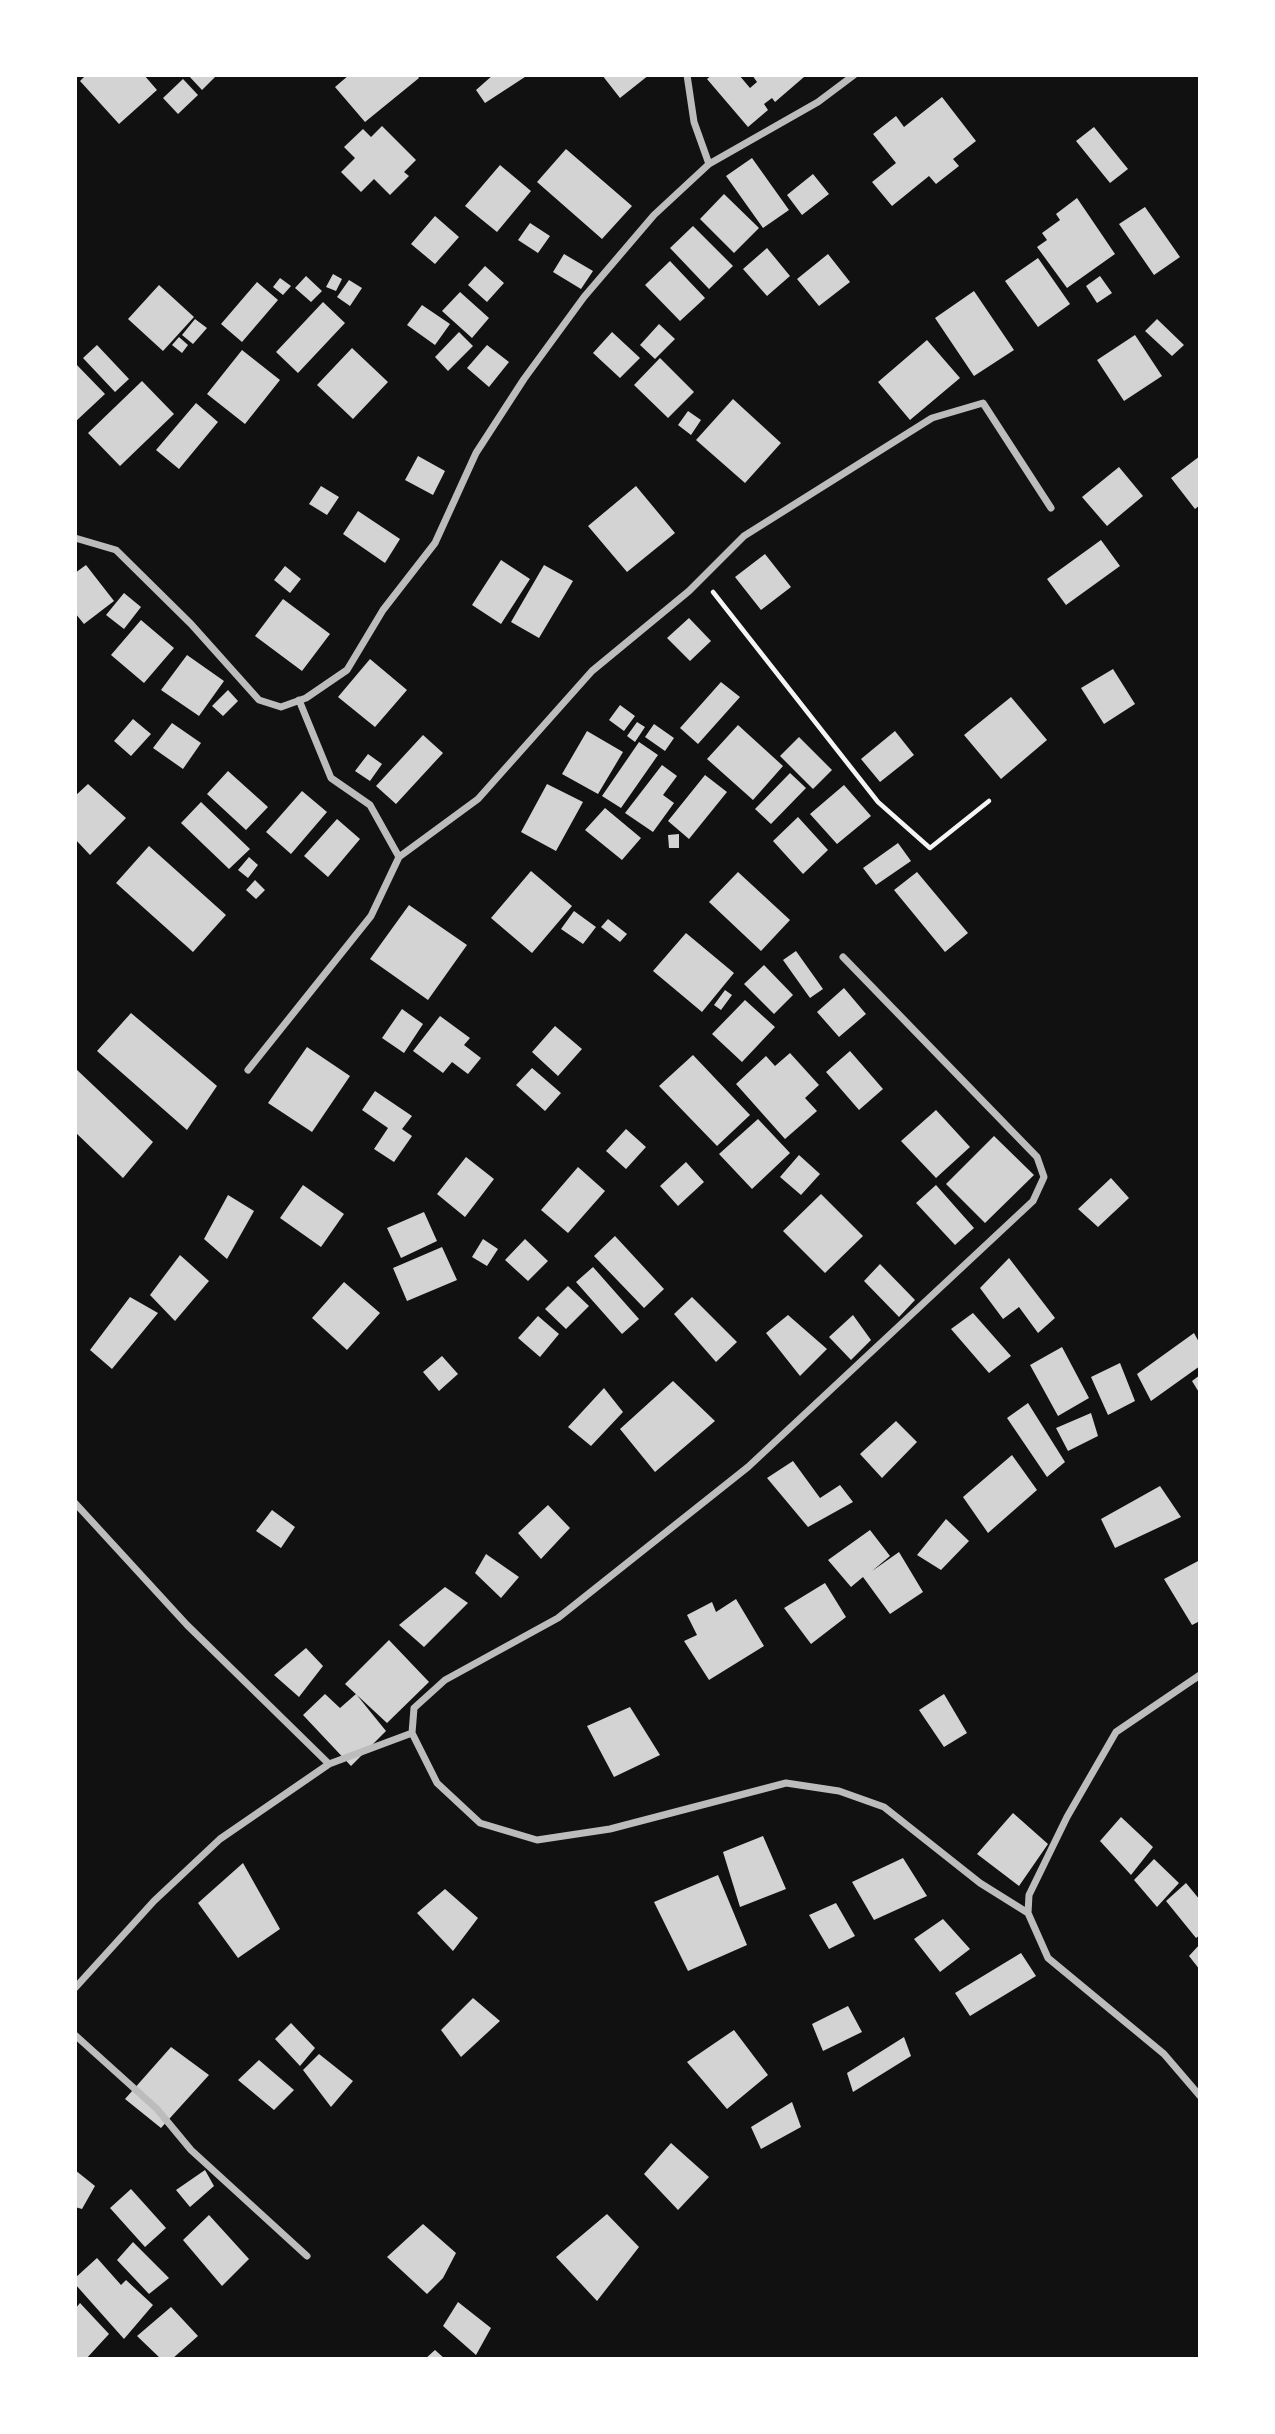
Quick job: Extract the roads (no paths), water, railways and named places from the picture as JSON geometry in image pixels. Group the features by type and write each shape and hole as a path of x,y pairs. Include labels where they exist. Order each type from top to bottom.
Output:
{"street":[{"path":"687,75 694,122 709,164"},
{"path":"75,538 116,550 191,624 259,700 281,707 299,701 347,670 383,610 435,543 476,453 531,369 584,297 654,215 709,164 818,102 854,75"},
{"path":"248,1070 371,916 399,857 478,799 557,714 592,671 702,578 744,536 932,418 983,403 1051,508"},
{"path":"299,701 331,778 370,806 399,857"},
{"path":"843,957 1037,1157 1044,1177 1033,1201 748,1467 558,1619 445,1680 414,1708 412,1733 437,1783 480,1823 537,1840 610,1829 786,1783 839,1791 884,1807 980,1883 1028,1913"},
{"path":"75,1503 187,1625 329,1764"},
{"path":"1200,1675 1116,1732 1067,1817 1029,1895 1028,1913 1048,1958 1164,2054 1200,2096"},
{"path":"75,1988 154,1900 220,1839 329,1764 412,1733"},
{"path":"75,2035 157,2109 191,2150 307,2256"}]}
